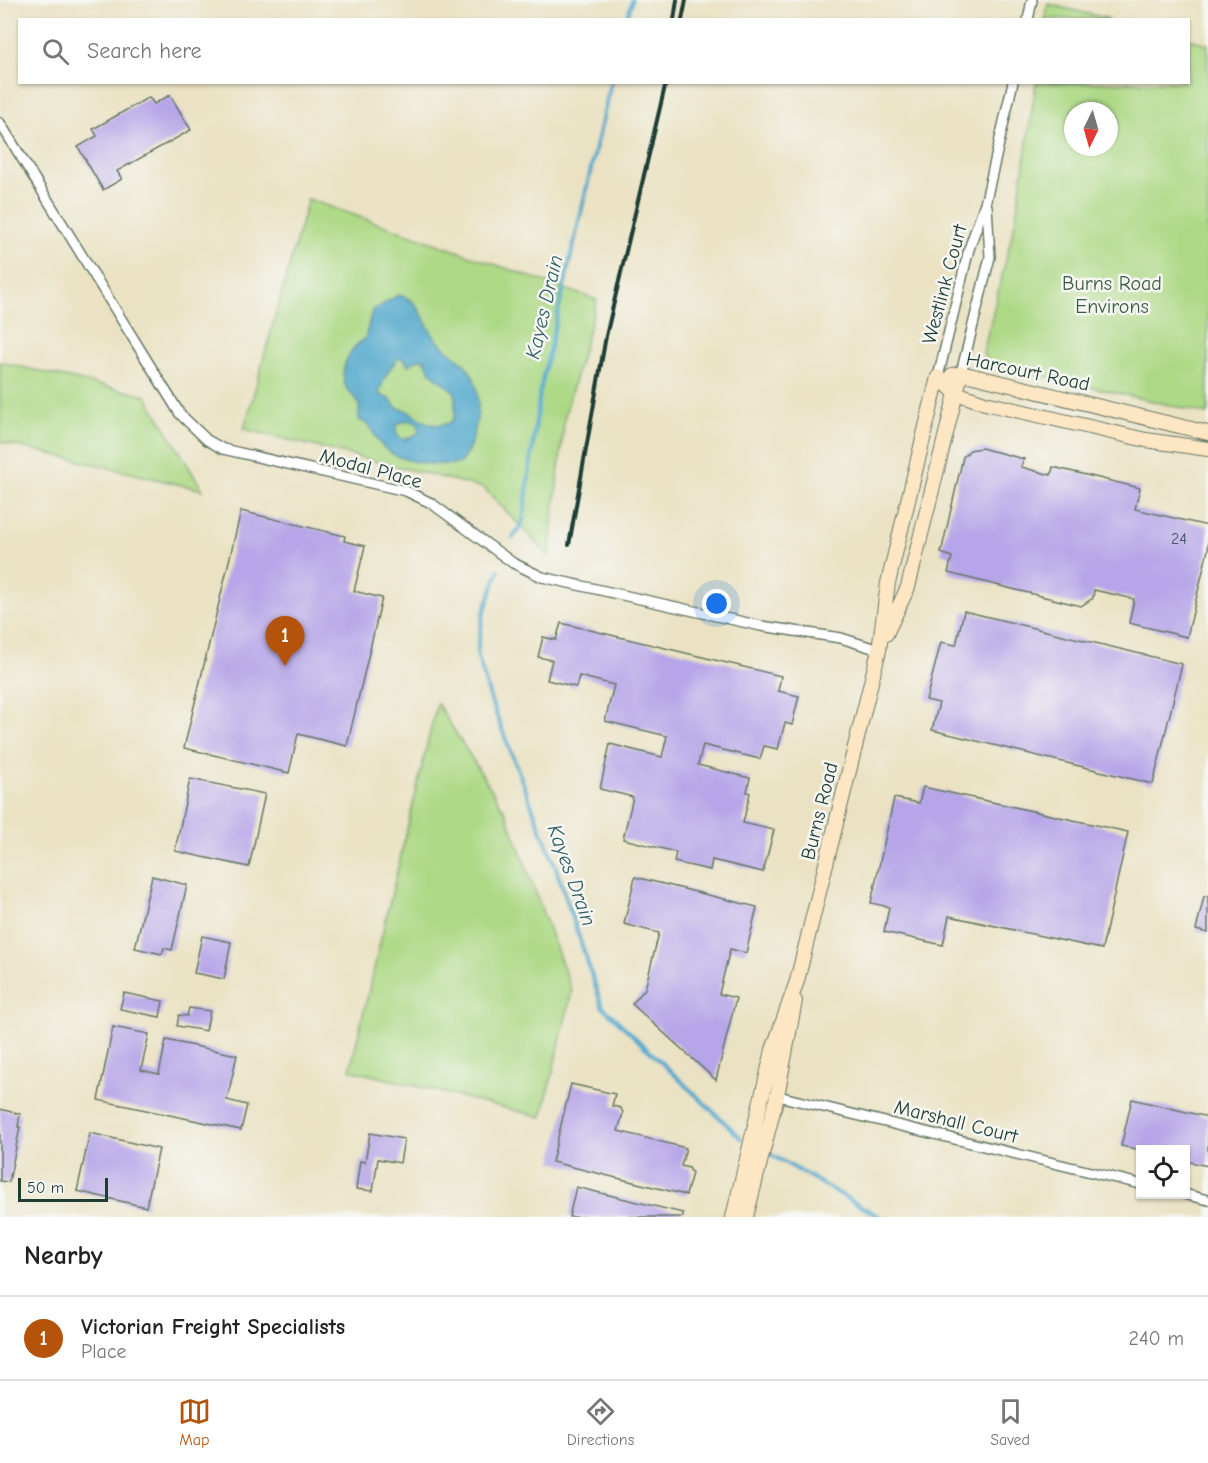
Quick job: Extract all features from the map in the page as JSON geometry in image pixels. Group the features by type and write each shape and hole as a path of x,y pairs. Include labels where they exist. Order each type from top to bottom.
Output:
{"street":[{"path":"1028,18 1032,0"},
{"name":"Westlink Court","path":"938,378 969,249 986,200 1013,84"},
{"name":"Modal Place","path":"0,123 180,414 207,440 238,454 406,491 431,503 513,563 542,577 761,626 841,638 879,650"},
{"name":"Westlink Court","path":"961,373 990,257 986,200"},
{"name":"Burns Road","path":"879,650 908,587 961,373"},
{"name":"Harcourt Road","path":"938,378 961,373 1208,433"},
{"name":"Burns Road","path":"733,1217 783,1018 797,981 879,650 888,583 938,378"},
{"name":"Harcourt Road","path":"938,378 956,393 985,403 1146,440 1208,449"},
{"name":"Burns Road","path":"746,1217 793,1022 797,981"},
{"name":"Marshall Court","path":"763,1092 1136,1183"},
{"path":"1190,1196 1208,1200"}],"green space":[{"path":"1048,4 1106,18 1045,18"},
{"name":"Burns Road Environs","path":"1190,39 1208,44 1208,414 987,363 983,353 1015,223 1036,84 1190,84"},
{"path":"308,199 597,300 565,415 549,556 484,488 244,429"},
{"path":"0,362 146,396 203,490 0,442"},
{"path":"437,703 506,813 572,991 542,1117 350,1070"}],"water":[{"path":"398,295 405,297 420,310 437,340 467,367 473,377 478,402 475,429 466,454 460,463 420,463 399,457 383,447 370,428 359,420 359,405 347,389 343,375 350,354 365,339 372,311","holes":["399,358 404,359 408,365 419,359 425,360 431,373 455,392 455,416 450,423 441,425 427,422 410,412 397,408 391,400 379,394 387,374","409,420 418,424 419,433 404,440 396,434 397,424"]}],"building":[{"path":"170,95 191,130 117,171 122,179 103,190 78,147 97,136 93,129 149,97 154,104"},
{"path":"981,448 1024,459 1021,467 1051,475 1053,467 1140,488 1135,509 1208,526 1208,550 1187,637 1129,623 1134,599 1094,590 1093,598 1081,606 948,573 952,557 941,553 963,457 970,450"},
{"path":"241,511 345,536 344,541 365,546 354,591 382,598 347,746 298,734 289,773 184,748"},
{"path":"964,611 1182,664 1153,784 932,730 939,703 926,700 941,642 956,645"},
{"path":"561,623 781,676 778,691 799,696 792,725 785,723 778,749 764,746 760,759 703,745 698,765 750,778 747,792 750,793 743,823 774,830 763,872 712,860 710,870 674,862 676,852 623,839 633,797 600,789 610,744 662,757 667,736 605,721 614,685 579,676 576,687 547,680 552,660 538,657 543,637 556,640"},
{"path":"190,779 265,794 249,867 175,851"},
{"path":"923,787 1128,832 1102,949 949,916 943,945 884,932 889,907 871,903 894,798 919,803"},
{"path":"152,876 187,885 172,950 164,948 162,954 135,948"},
{"path":"635,877 757,907 746,953 730,949 719,994 736,998 716,1080 632,1004 645,989 659,933 624,924"},
{"path":"1204,896 1208,896 1208,933 1196,930"},
{"path":"202,936 231,942 224,979 194,973"},
{"path":"124,993 163,1001 160,1017 120,1009"},
{"path":"189,1008 210,1011 206,1031 177,1026 179,1015 187,1016"},
{"path":"113,1027 149,1034 141,1070 159,1074 166,1040 237,1055 227,1100 247,1105 241,1130 98,1100"},
{"path":"571,1084 615,1094 612,1106 621,1108 623,1113 618,1131 686,1148 681,1166 689,1168 692,1173 686,1195 552,1162"},
{"path":"1132,1099 1208,1117 1208,1166 1190,1162 1190,1145 1136,1145 1136,1149 1121,1146"},
{"path":"0,1109 20,1114 18,1127 20,1127 9,1182 0,1181"},
{"path":"90,1133 159,1149 146,1207 77,1191"},
{"path":"370,1133 404,1139 400,1163 378,1159 373,1191 356,1189 360,1161 365,1162"},
{"path":"576,1187 683,1213 683,1217 569,1217"}],"waterway":[{"name":"Kayes Drain","path":"628,18 632,0"},
{"name":"Kayes Drain","path":"513,538 523,521 540,391 611,84"},
{"name":"Kayes Drain","path":"499,570 483,615 477,653 491,701 556,868 602,1006 741,1138"},
{"name":"Kayes Drain","path":"770,1154 880,1217"}],"railway":[{"path":"674,18 677,0"},
{"path":"682,18 686,0"},
{"path":"569,545 606,336 666,84"}],"place":[{"name":"Victorian Freight Specialists","path":"285,666"}]}
